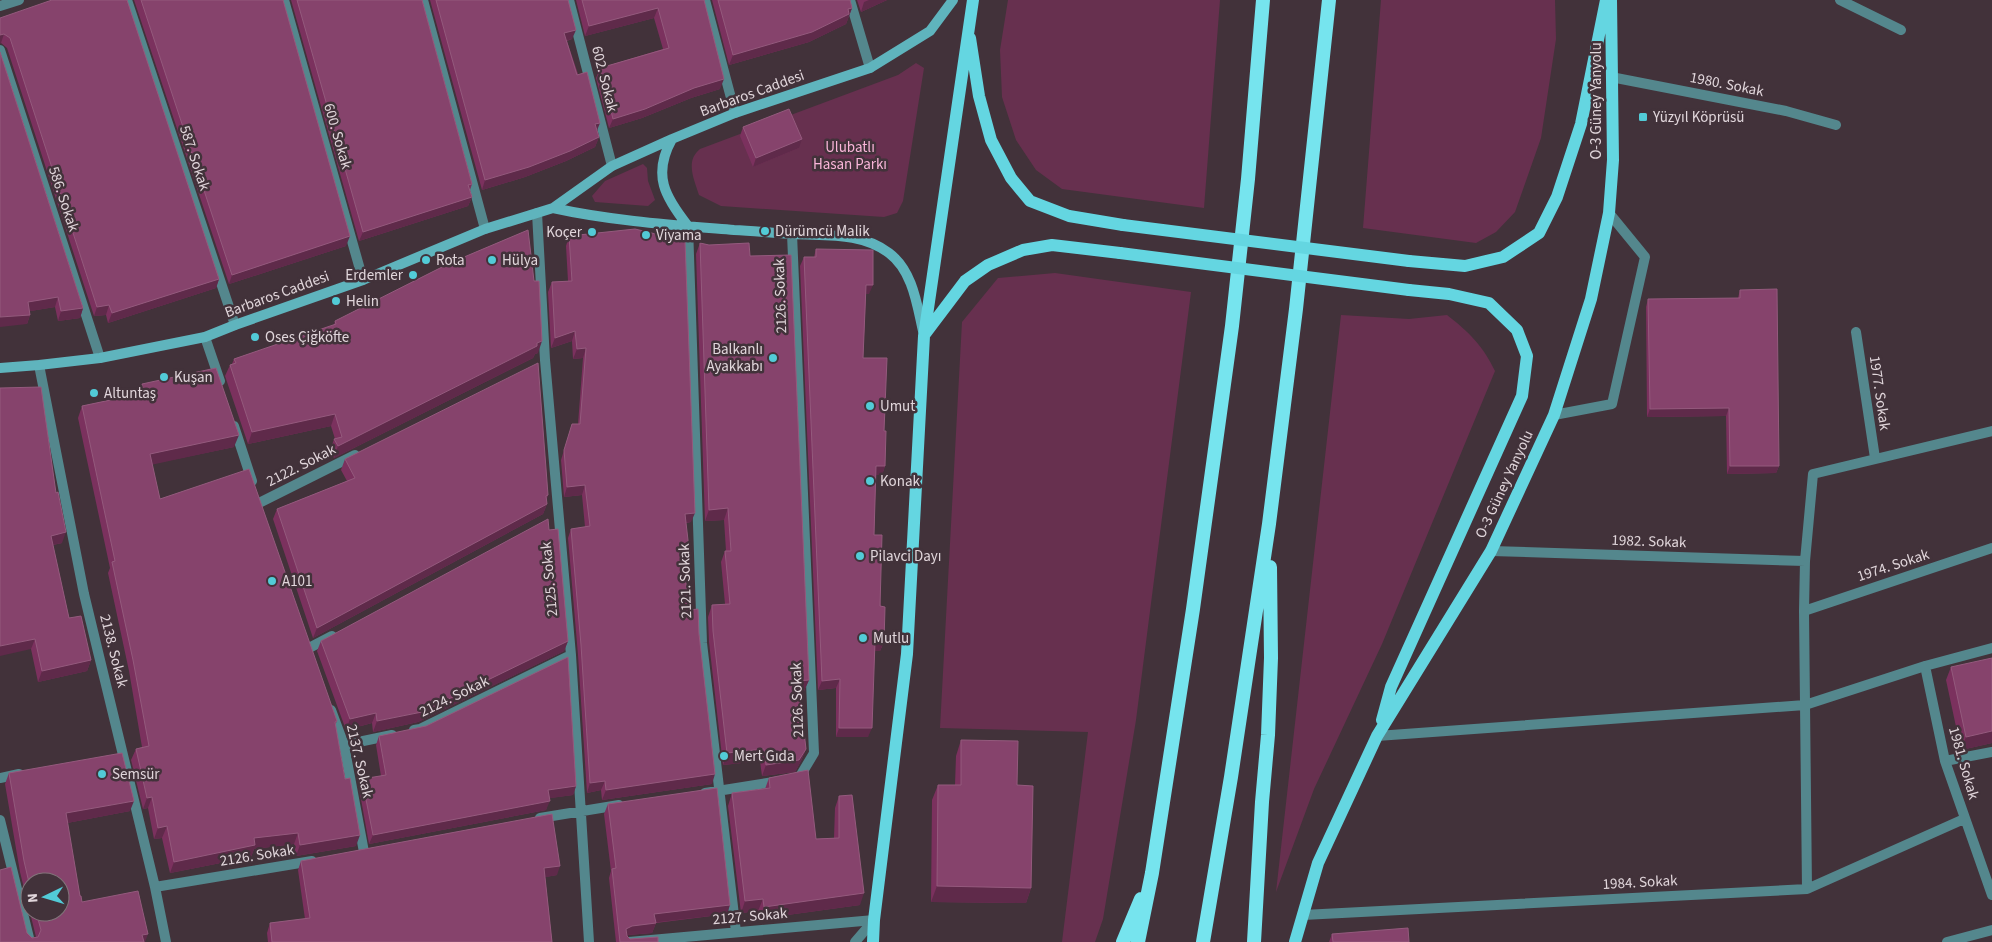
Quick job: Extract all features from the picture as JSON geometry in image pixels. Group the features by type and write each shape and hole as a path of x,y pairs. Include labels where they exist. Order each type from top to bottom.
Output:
{"highway":[{"path":"1138,942 1152,872 1193,609 1232,326 1248,179 1263,0"},
{"path":"1203,942 1231,777 1270,524 1296,310 1329,0"},
{"path":"1254,942 1262,802 1268,736 1271,658 1270,524"},
{"path":"1123,942 1152,872"}],"main road":[{"name":"Barbaros Caddesi","path":"0,368 39,366 100,358 205,337 362,280 486,229 553,208 612,166 672,139 736,113 870,68 930,31 953,0"},
{"path":"873,942 874,920 908,654 924,336 972,0"},
{"path":"968,26 979,96 991,140 1011,178 1030,201 1069,216 1122,225 1409,261 1465,266 1503,257 1539,233 1557,197 1581,124 1606,0"},
{"name":"O-3 Güney Yanyolu","path":"1295,942 1318,863 1376,736 1491,550 1554,415 1591,299 1608,213 1613,160 1612,0"},
{"path":"672,139 662,161 663,185 672,207 688,226"},
{"name":"Barbaros Caddesi","path":"553,208 590,216 688,226 850,237 873,243 900,263 908,277 924,336"},
{"path":"924,336 965,282 988,265 1023,250 1052,245 1449,294 1488,303 1517,330 1527,356 1522,396 1391,687 1376,736"}],"street":[{"path":"0,6 19,0"},
{"name":"587. Sokak","path":"126,0 235,325"},
{"name":"600. Sokak","path":"284,0 362,280"},
{"path":"423,0 486,229"},
{"name":"602. Sokak","path":"569,0 612,166"},
{"path":"705,0 736,113"},
{"path":"850,0 870,68"},
{"path":"1840,0 1901,30"},
{"name":"586. Sokak","path":"0,50 100,358"},
{"name":"1980. Sokak","path":"1611,77 1786,111 1836,125"},
{"name":"2125. Sokak","path":"537,213 540,362 570,655 589,942"},
{"path":"1554,415 1612,404 1645,257 1608,213"},
{"name":"2121. Sokak","path":"688,226 702,643 736,932"},
{"name":"2126. Sokak","path":"693,795 799,778 814,753 792,234"},
{"name":"1977. Sokak","path":"1856,332 1875,458"},
{"path":"205,337 223,392"},
{"name":"2138. Sokak","path":"39,366 84,594 119,756 155,887 166,942"},
{"name":"2122. Sokak","path":"232,420 261,507 366,449"},
{"path":"1807,889 1804,611 1805,561 1813,474 1992,431"},
{"name":"1974. Sokak","path":"1804,611 1992,548"},
{"name":"1982. Sokak","path":"1491,550 1805,561"},
{"path":"309,648 343,630"},
{"path":"1376,736 1805,705 1925,666 1992,648"},
{"name":"2124. Sokak","path":"344,745 420,729 570,655"},
{"name":"1981. Sokak","path":"1925,666 1945,761 1992,895"},
{"name":"2137. Sokak","path":"328,701 344,745 364,852"},
{"path":"1945,761 1992,752"},
{"path":"0,778 28,772"},
{"path":"534,820 581,810 628,804"},
{"name":"1984. Sokak","path":"1303,914 1807,889 1964,819"},
{"path":"0,820 30,942"},
{"name":"2126. Sokak","path":"155,887 326,859"},
{"path":"855,942 874,920"},
{"name":"2127. Sokak","path":"629,942 874,920"},
{"path":"1947,942 1992,930"}],"green space":[{"path":"1008,0 1220,0 1204,208 1062,189 1036,170 1016,140 1002,97 1000,50"},
{"path":"1381,0 1555,0 1556,39 1541,138 1515,212 1496,232 1476,243 1363,228"},
{"name":"Ulubatlı Hasan Parkı","path":"916,63 924,68 903,201 897,213 884,217 721,206 699,195 693,177 692,165 695,154 700,149 898,75"},
{"path":"643,164 647,168 648,181 655,200 648,206 595,202 592,196 605,181"},
{"path":"1055,273 1191,292 1136,720 1103,919 1095,942 1062,942 1088,732 940,728 962,322 998,278"},
{"path":"1341,315 1409,319 1447,315 1475,340 1486,354 1495,371 1382,644 1314,789 1276,892"}],"building":[{"path":"52,0 127,0 219,279 112,313 109,305 97,307 10,38 4,34 0,35 0,18"},
{"path":"141,0 283,0 350,236 232,275"},
{"path":"297,0 422,0 472,184 468,185 472,197 363,232"},
{"path":"436,0 568,0 576,30 564,33 577,75 587,72 600,123 595,124 599,137 529,167 485,180"},
{"path":"582,0 704,0 724,79 694,88 645,109 613,119 600,68 669,48 658,8 589,26"},
{"path":"718,0 850,0 852,8 848,9 849,14 812,32 733,55"},
{"path":"0,52 83,308 61,311 58,297 28,302 30,315 0,317"},
{"path":"789,109 802,139 756,158 743,127"},
{"path":"635,229 685,241 695,513 685,514 689,549 682,549 689,610 698,609 699,634 715,774 606,790 605,781 590,783 571,529 590,526 585,485 567,487 564,450 572,424 580,424 586,348 577,349 575,331 555,338 552,282 572,281 569,236"},
{"path":"528,230 534,281 539,281 542,341 537,343 537,346 338,446 334,439 342,437 335,414 252,432 230,365 236,363 234,359 336,324 335,321 450,263"},
{"path":"700,243 709,245 749,243 750,256 791,255 809,680 798,681 806,749 799,760 766,765 764,749 727,753 713,631 712,605 730,604 725,551 731,551 728,508 709,510"},
{"path":"816,249 873,250 873,285 866,285 863,358 887,358 884,431 886,431 885,466 876,466 874,535 882,535 880,606 885,607 884,642 875,641 872,728 839,728 840,679 822,681 804,257 816,257"},
{"path":"1777,289 1779,466 1730,466 1729,408 1650,409 1648,299 1740,298 1740,290"},
{"path":"538,363 548,495 546,496 547,504 317,628 277,509 355,478 345,459"},
{"path":"216,368 239,435 150,454 160,499 249,469 337,721 335,722 345,779 350,778 360,835 300,845 298,833 254,838 255,845 174,862 167,826 158,828 152,797 147,798 136,749 149,746 112,562 115,561 82,406 144,393 142,384"},
{"path":"41,387 56,493 58,492 66,532 51,536 69,618 81,616 91,660 42,671 35,639 0,646 0,388"},
{"path":"548,519 549,530 558,529 568,641 422,712 377,721 376,713 350,719 321,641"},
{"path":"568,657 576,786 548,790 550,801 373,835 362,779 386,775 379,736 426,726"},
{"path":"1992,658 1992,731 1966,737 1951,667"},
{"path":"961,740 1018,741 1017,785 1033,786 1031,888 937,886 938,785 961,785"},
{"path":"122,753 134,801 66,813 82,902 138,891 148,934 142,935 144,942 0,942 0,870 11,867 20,904 20,922 24,922 27,933 32,938 38,937 41,930 39,922 70,922 70,872 27,872 9,773"},
{"path":"808,770 816,839 839,838 839,796 852,795 864,893 764,907 763,899 745,901 732,793 770,788 769,778"},
{"path":"717,788 730,905 654,914 656,923 632,926 626,929 627,936 630,939 658,937 658,942 620,942 612,869 616,868 608,804"},
{"path":"552,814 560,866 544,868 552,942 272,942 270,923 310,918 301,861"},
{"path":"1408,928 1409,942 1333,942 1332,934"}],"place":[{"name":"Yüzyıl Köprüsü","path":"1643,117"},
{"name":"Dürümcü Malik","path":"765,231"},
{"name":"Koçer","path":"592,232"},
{"name":"Viyama","path":"646,235"},
{"name":"Rota","path":"426,260"},
{"name":"Hülya","path":"492,260"},
{"name":"Erdemler","path":"413,275"},
{"name":"Helin","path":"336,301"},
{"name":"Oses Çiğköfte","path":"255,337"},
{"name":"Balkanlı Ayakkabı","path":"773,358"},
{"name":"Kuşan","path":"164,377"},
{"name":"Altuntaş","path":"94,393"},
{"name":"Umut","path":"870,406"},
{"name":"Konak","path":"870,481"},
{"name":"Pilavci Dayı","path":"860,556"},
{"name":"A101","path":"272,581"},
{"name":"Mutlu","path":"863,638"},
{"name":"Mert Gıda","path":"724,756"},
{"name":"Semsür","path":"102,774"}]}
